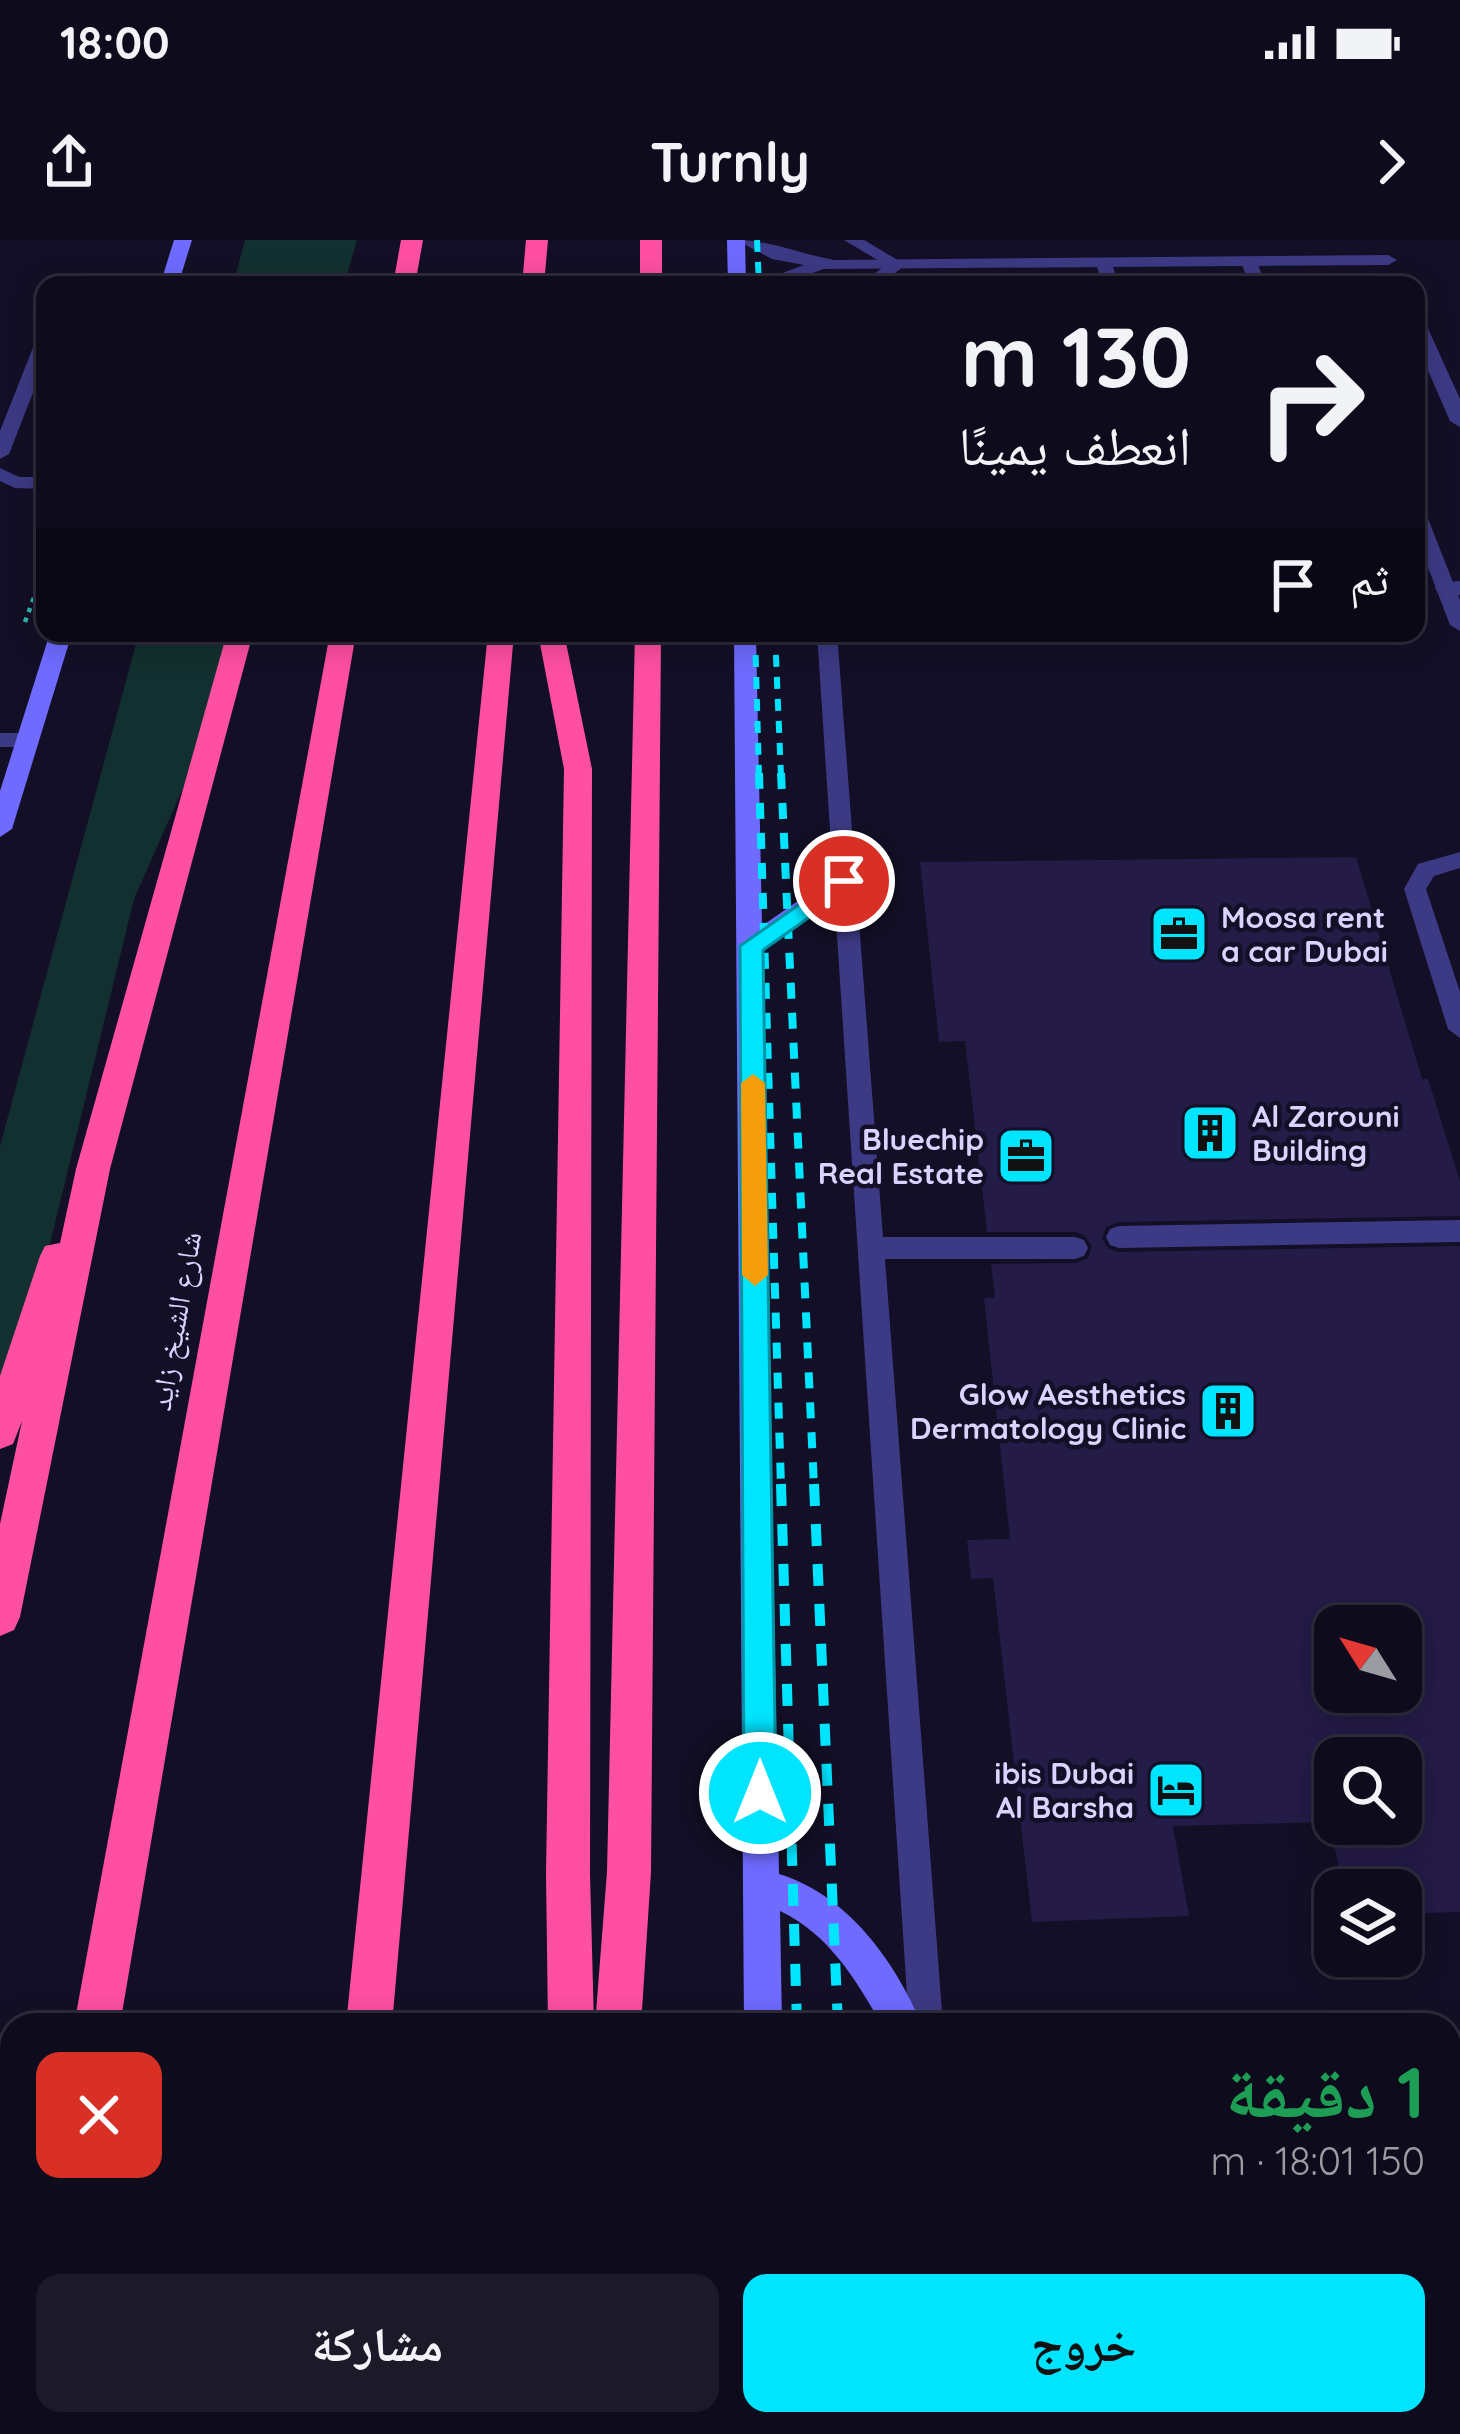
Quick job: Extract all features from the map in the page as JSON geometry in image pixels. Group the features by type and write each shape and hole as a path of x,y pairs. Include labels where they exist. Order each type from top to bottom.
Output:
{"highway":[{"path":"406,276 412,240"},
{"path":"534,276 538,240"},
{"path":"651,240 651,276"},
{"path":"0,1617 94,1169 238,642"},
{"name":"شارع الشيخ زايد","path":"99,2013 341,642"},
{"path":"370,2013 500,642"},
{"path":"553,642 578,770 571,2013"},
{"path":"618,2013 629,1872 647,642"},
{"path":"0,1432 45,1288 94,1169"}],"street":[{"path":"172,276 183,240"},
{"path":"737,276 740,240 778,255 834,265 1388,260"},
{"path":"1176,240 1184,262"},
{"path":"1381,240 1396,276"},
{"path":"793,276 834,265"},
{"path":"1425,339 1454,392 1460,421"},
{"path":"0,829 18,748 58,642"},
{"path":"746,642 763,2013"},
{"path":"752,946 844,881"},
{"path":"761,1887 790,1893 824,1913 858,1952 896,2013"}],"lane":[{"path":"852,240 898,265 881,276"},
{"path":"1249,261 1254,276"},
{"path":"1104,264 1108,276"},
{"path":"0,454 36,363"},
{"path":"0,474 15,482 36,483"},
{"path":"1425,530 1453,588 1460,625"},
{"path":"828,642 925,2013"},
{"path":"0,740 18,748"},
{"path":"1460,860 1426,870 1415,889 1460,1029"},
{"path":"1119,1237 1460,1231"},
{"path":"871,1248 1075,1248"}],"green space":[{"path":"245,240 357,240 347,276 235,276"},
{"path":"137,642 232,642 198,754 134,899 0,1449 0,1146"}],"building":[{"path":"1356,857 1422,1079 1428,1079 1460,1181 1460,1216 1119,1222 1106,1227 1102,1239 1109,1249 1119,1252 1460,1246 1460,1912 1422,1913 1422,1869 1339,1869 1334,1845 1422,1845 1422,1737 1314,1737 1314,1822 1173,1826 1189,1916 1032,1922 993,1578 971,1579 967,1540 1010,1539 984,1298 995,1298 991,1264 1076,1263 1088,1258 1092,1246 1075,1232 987,1232 965,1041 939,1042 920,862"}],"railway":[{"path":"757,240 759,276"},
{"path":"755,642 759,776"},
{"path":"775,642 781,776"},
{"path":"759,773 781,1487"},
{"path":"781,773 814,1487"},
{"path":"781,1484 797,2013"},
{"path":"814,1484 837,2013"}],"slow traffic":[{"path":"753,1083 755,1275"}],"place":[{"name":"Moosa rent a car Dubai","path":"1179,934"},
{"name":"Al Zarouni Building","path":"1210,1133"},
{"name":"Bluechip Real Estate","path":"1026,1156"},
{"name":"Glow Aesthetics Dermatology Clinic","path":"1228,1411"},
{"name":"ibis Dubai Al Barsha","path":"1176,1790"}],"route":[{"path":"760,1793 752,946 844,881"}]}
